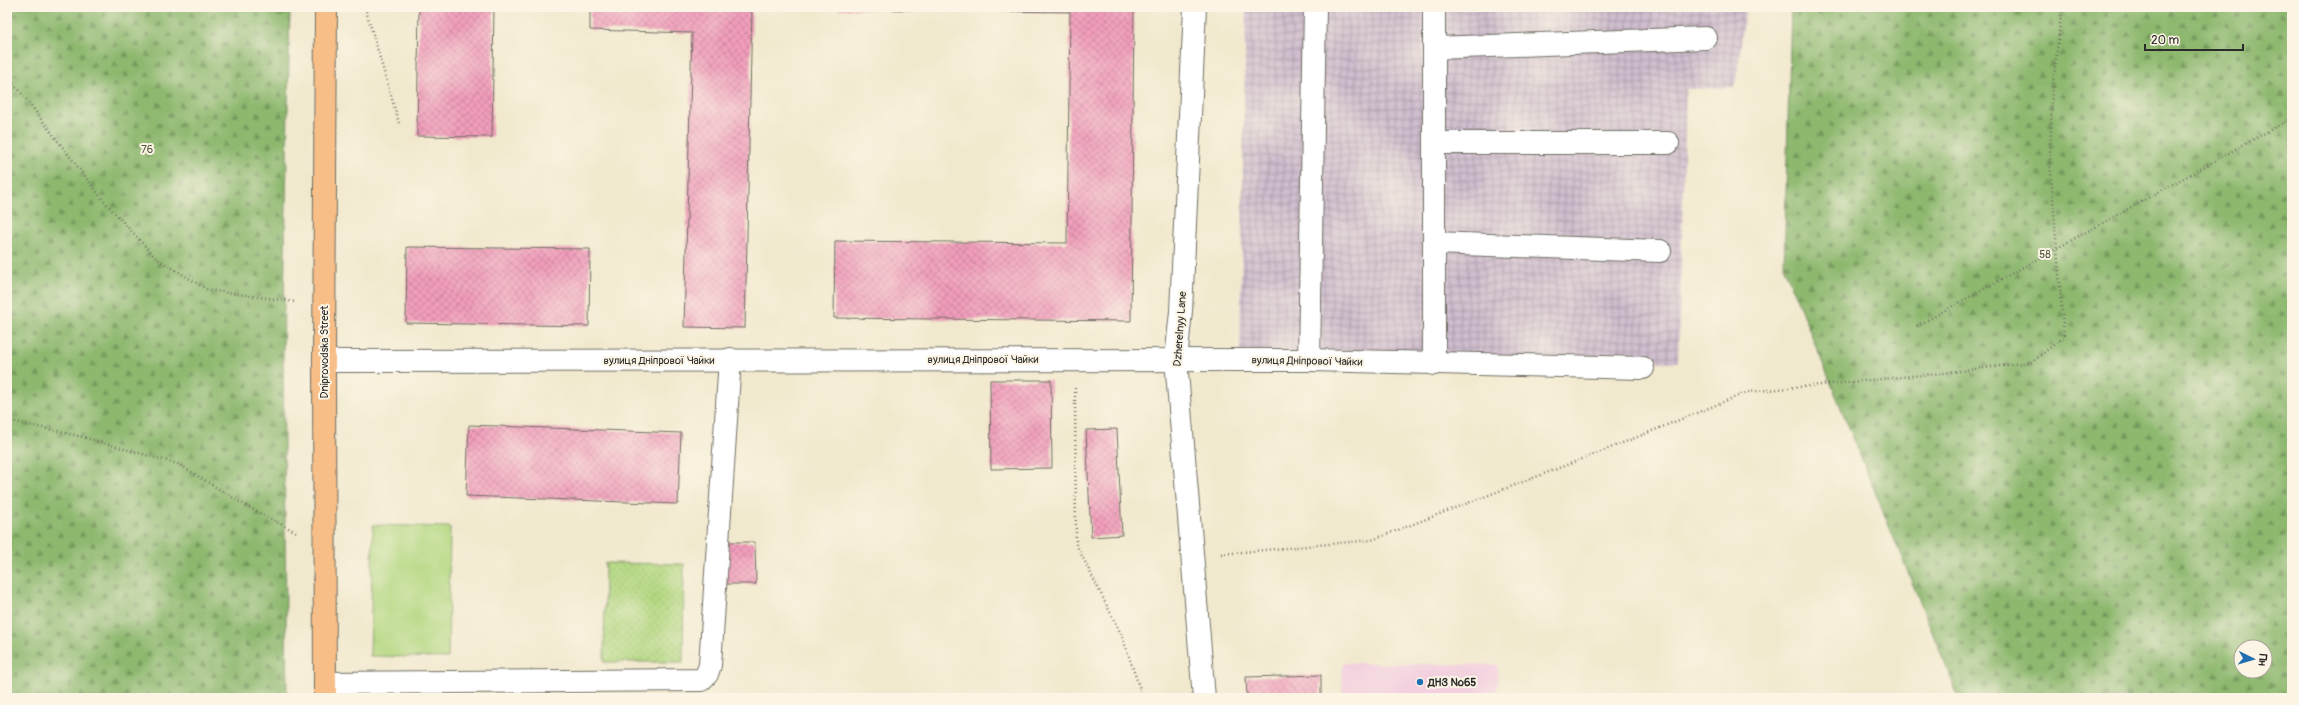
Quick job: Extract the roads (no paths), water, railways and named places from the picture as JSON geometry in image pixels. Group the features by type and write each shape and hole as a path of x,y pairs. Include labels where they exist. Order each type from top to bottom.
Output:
{"main road":[{"name":"Dniprovodska Street","path":"325,691 324,306 326,7"}],"street":[{"name":"Dzherelnyy Lane","path":"1195,7 1181,311 1176,360 1204,698"},
{"path":"1309,360 1315,7"},
{"path":"1434,7 1434,364"},
{"path":"1434,48 1706,38"},
{"path":"1434,143 1668,143"},
{"path":"1434,243 1660,251"},
{"path":"325,691 701,680 707,674 710,665 730,360"},
{"name":"вулиця Дніпрової Чайки","path":"324,361 1309,360 1643,368"}],"place":[{"name":"ДНЗ №65","path":"1420,682"}],"park label":[{"name":"76","path":"147,149"},
{"name":"58","path":"2045,254"}]}
